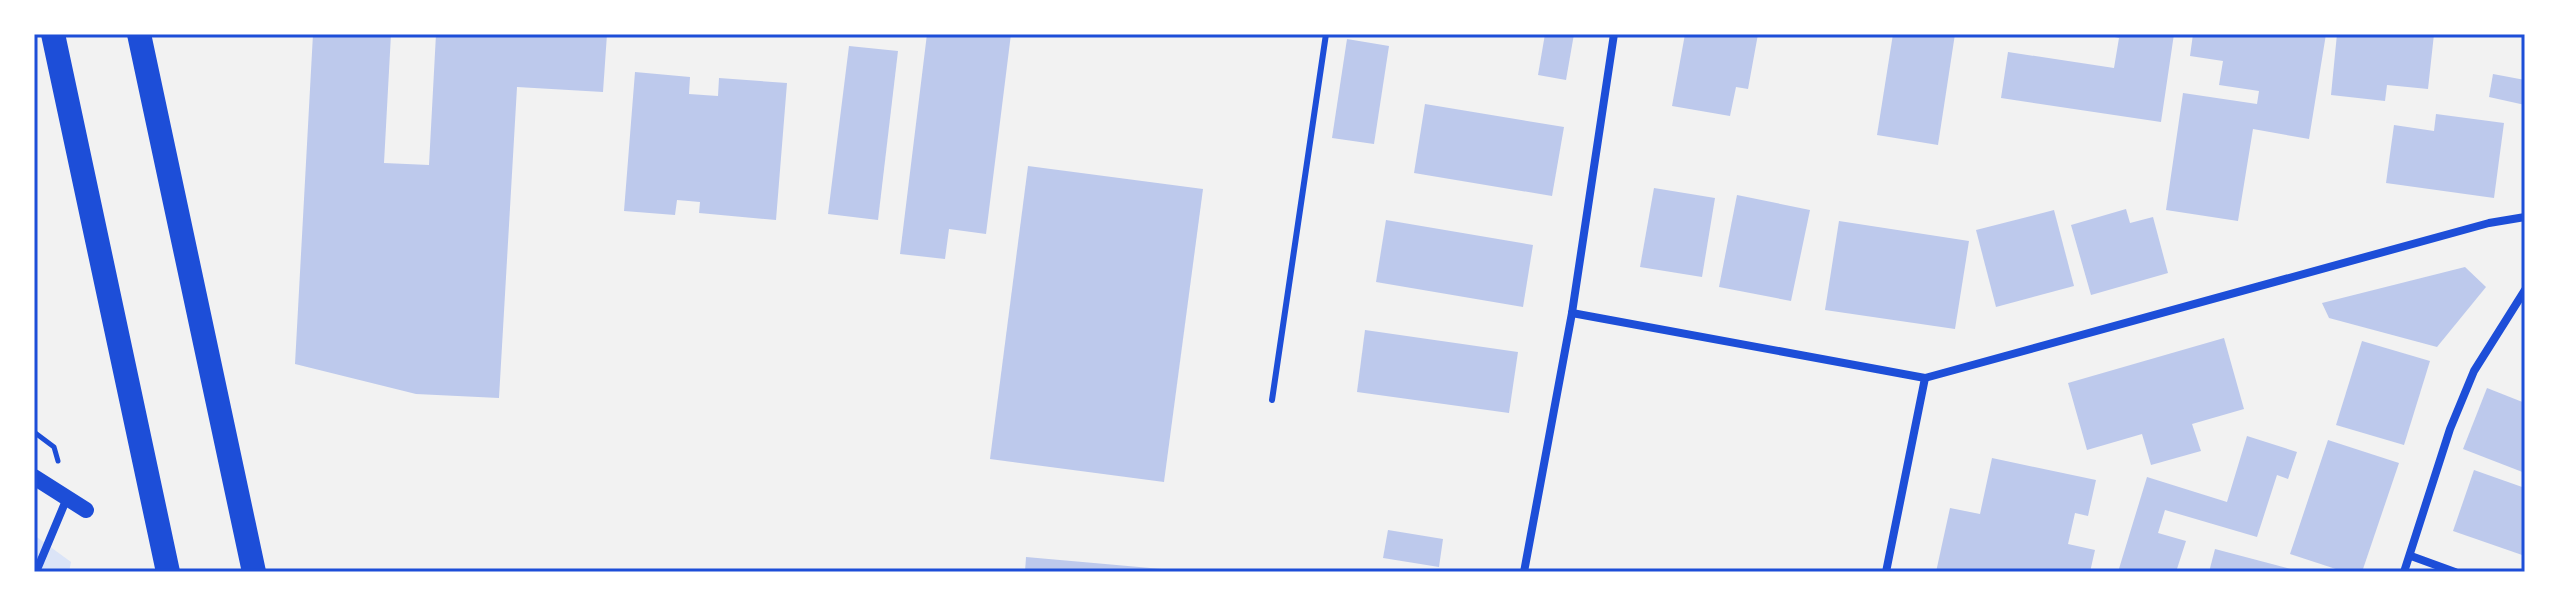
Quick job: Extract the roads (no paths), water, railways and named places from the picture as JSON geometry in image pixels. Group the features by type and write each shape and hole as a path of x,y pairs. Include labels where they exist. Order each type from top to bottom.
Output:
{"highway":[{"path":"53,34 168,572"},
{"path":"139,34 254,572"}],"main road":[{"path":"34,477 86,510"}],"street":[{"path":"1524,572 1572,313 1614,34"},
{"path":"1572,313 1925,378 2489,223 2525,217"},
{"path":"2404,572 2450,429 2474,371 2525,290"},
{"path":"1886,572 1925,378"},
{"path":"36,572 67,497"},
{"path":"2411,556 2455,572"}],"lane":[{"path":"1272,400 1326,34"}]}
